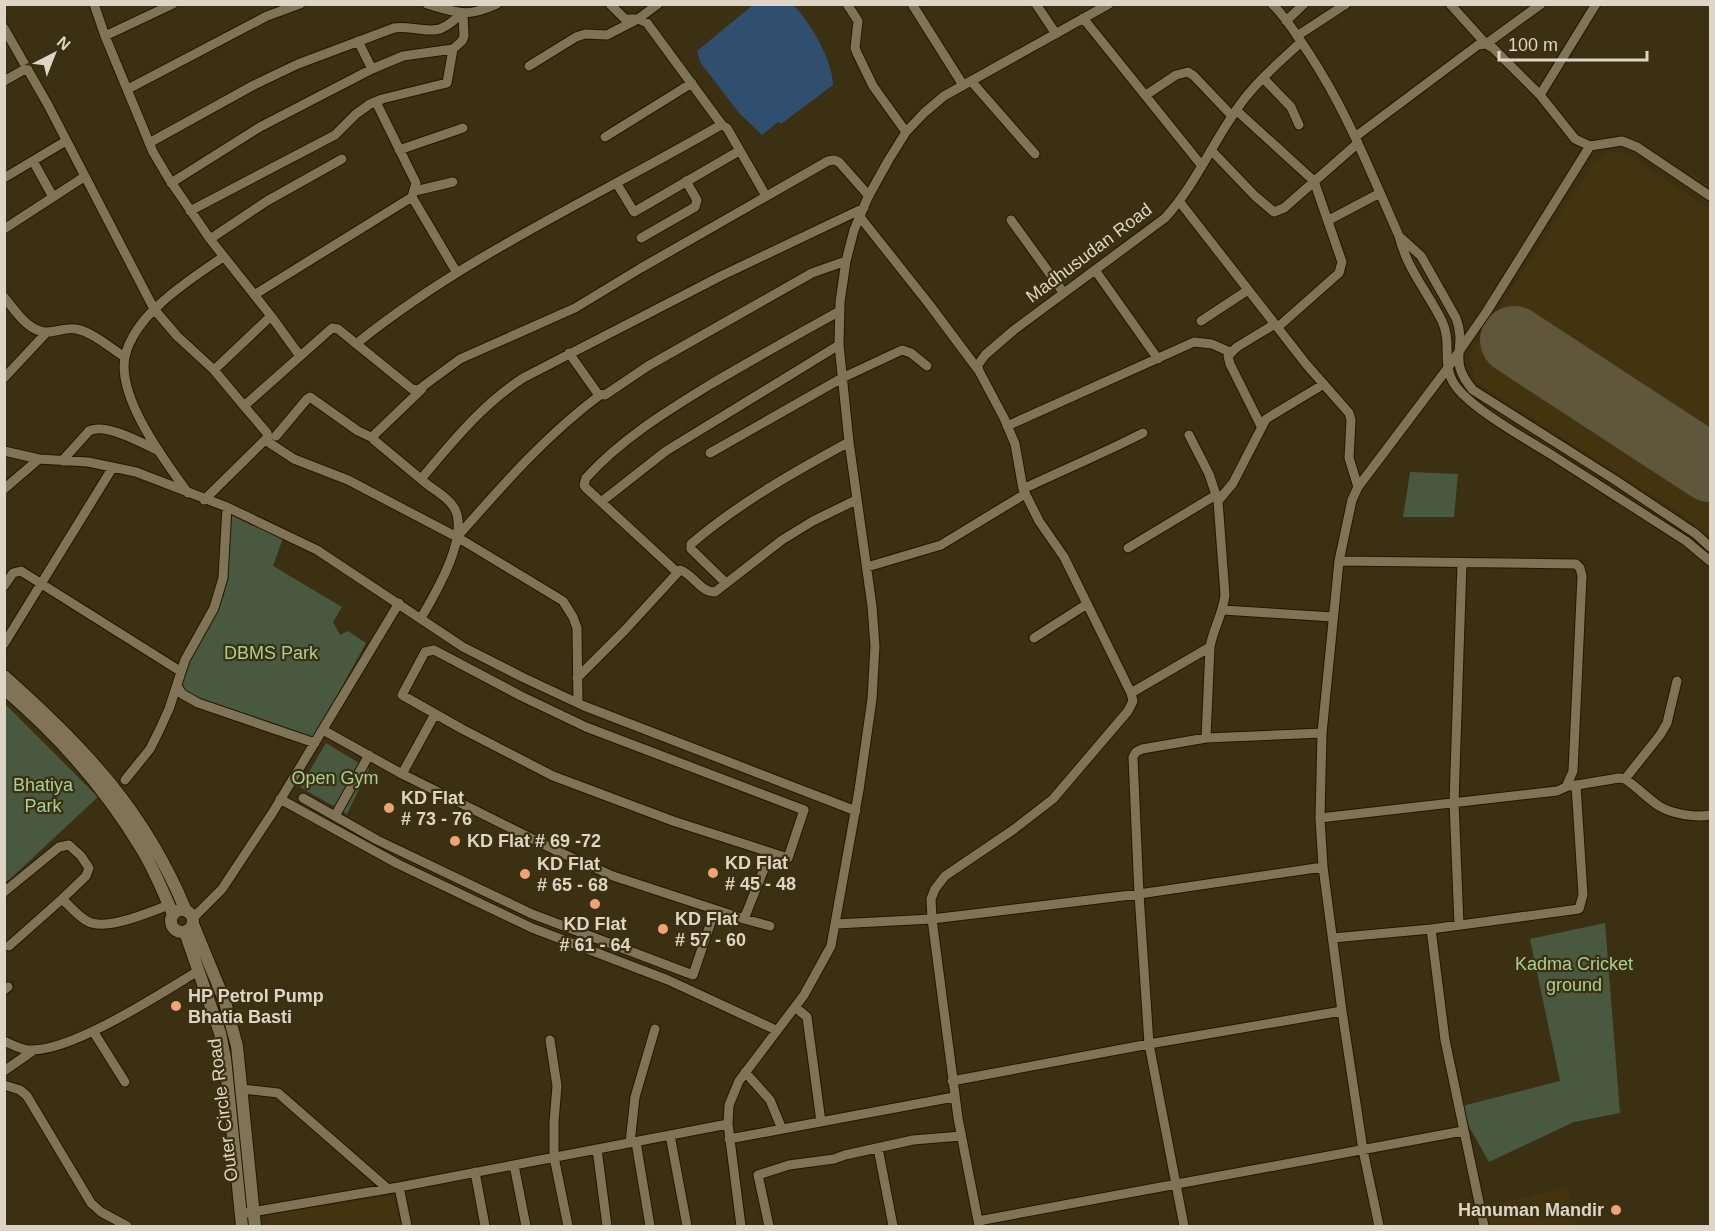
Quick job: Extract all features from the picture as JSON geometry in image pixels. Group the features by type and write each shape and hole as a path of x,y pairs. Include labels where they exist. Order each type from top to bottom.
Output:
{"main road":[{"path":"4,676 68,734 125,801 156,846 171,875 183,917"},
{"path":"4,688 53,733 107,797 183,917"},
{"name":"Outer Circle Road","path":"183,917 198,971 220,1033 225,1058 241,1220"},
{"name":"Outer Circle Road","path":"183,917 225,1002 237,1046 255,1227"}],"street":[{"path":"94,4 149,143 171,183 223,257 300,356"},
{"path":"105,36 173,4"},
{"path":"128,89 267,16 300,4"},
{"path":"428,4 480,12 497,4"},
{"path":"610,4 625,19 638,19 647,23 656,33 722,125 727,128 766,196"},
{"path":"529,66 576,37 585,34 608,35 638,19 658,4"},
{"path":"846,4 858,21 855,48 857,53 873,86 906,132"},
{"path":"912,4 967,83 1035,154"},
{"path":"1036,4 1056,34"},
{"path":"741,1227 729,1139 729,1105 739,1081 795,1007 831,946 856,811 872,699 875,646 839,345 840,311 846,261 869,196 906,132 944,96 1108,4"},
{"path":"1272,4 1323,74 1356,140 1400,236 1404,256 1445,327 1448,348 1447,369 1459,391 1472,403 1686,541 1710,561"},
{"path":"1286,21 1304,4"},
{"name":"Madhusudan Road","path":"979,371 978,365 985,356 1063,292 1154,228 1179,201 1234,113 1263,78 1299,39 1346,4"},
{"path":"1450,4 1485,44 1493,48 1540,95 1575,139 1590,146 1622,141 1637,147 1710,196"},
{"path":"1540,95 1596,4"},
{"path":"1211,150 1274,212 1284,208 1356,140 1478,45 1485,44 1536,6"},
{"path":"149,143 254,85 298,64 404,26 442,28 467,11"},
{"path":"171,183 260,127 372,69 403,56 453,49 464,36 467,11"},
{"path":"1083,18 1202,166"},
{"path":"4,28 154,309 177,336 214,370 267,433 268,437 204,500"},
{"path":"358,41 372,69"},
{"path":"190,211 335,135 356,114 375,102 447,83 453,49"},
{"path":"4,81 27,68"},
{"path":"1146,95 1176,75 1188,72 1194,76 1314,182 1329,220 1342,262 1339,273 1276,326 1230,352 1228,356 1261,426"},
{"path":"1263,78 1291,107 1299,125"},
{"path":"605,137 692,83"},
{"path":"375,102 416,183 414,194 457,273"},
{"path":"356,344 396,312 457,273 562,212 722,125"},
{"path":"399,150 463,128"},
{"path":"4,178 66,141"},
{"path":"1379,1227 1342,1011 1323,867 1320,818 1323,733 1339,561 1352,500 1358,487 1458,354 1590,146"},
{"path":"617,184 634,212 739,151"},
{"path":"210,239 267,201 342,159"},
{"path":"33,161 53,197"},
{"path":"373,438 374,434 422,388 460,359 576,308 642,267 828,161 839,162 869,196"},
{"path":"4,229 84,177"},
{"path":"641,238 695,207 697,200 686,181"},
{"path":"254,295 414,194 453,182"},
{"path":"1329,220 1380,193"},
{"path":"1179,201 1276,326 1348,413 1351,420 1349,458 1358,487"},
{"path":"421,479 483,408 523,378 721,276 862,212"},
{"path":"862,212 979,371 1015,444 1024,491 1039,520 1064,557 1133,701 1128,711 1053,799 1013,830 945,876 932,899 932,919 954,1097 978,1225 1174,1184 1463,1131"},
{"path":"1011,220 1063,292"},
{"path":"1400,236 1421,256 1456,318 1460,328 1458,354 1460,373 1473,390 1624,486 1696,534 1710,547"},
{"path":"188,493 141,422 124,376 125,357 143,321 154,309 177,289 223,257"},
{"path":"457,537 534,451 569,418 600,395 605,395 648,366 812,273 846,261"},
{"path":"1095,270 1158,359"},
{"path":"1201,321 1248,290"},
{"path":"4,297 33,328 47,332 66,329 84,332 125,357"},
{"path":"677,572 586,489 584,483 590,474 621,445 650,423 773,347 840,311"},
{"path":"214,370 271,316"},
{"path":"244,406 332,328 338,329 412,388 422,388"},
{"path":"4,378 47,332"},
{"path":"1007,426 1194,342 1212,344 1230,352"},
{"path":"601,502 666,451 839,345"},
{"path":"710,453 842,378 902,350 911,353 927,366"},
{"path":"569,353 600,395"},
{"path":"1128,548 1217,498 1233,483 1266,419 1324,384"},
{"path":"276,436 310,397 358,431 373,438 453,506 458,517 457,537 443,579 421,618"},
{"path":"62,461 93,428 124,435 159,451"},
{"path":"867,567 941,545 1024,491 1072,465 1106,452 1143,433"},
{"path":"1190,435 1209,474 1217,498 1225,584 1223,610 1211,637 1206,738"},
{"path":"265,440 294,459 348,480 457,537 562,601 573,617 577,628 578,702"},
{"path":"726,583 691,549 691,544 748,501 849,441"},
{"path":"4,451 39,459 113,467 136,472 227,507 317,550 463,647 578,702 856,811"},
{"path":"4,489 39,459"},
{"path":"4,644 113,467"},
{"path":"577,678 625,630 677,572 683,570 710,593 715,592 782,540 813,521 856,500"},
{"path":"126,780 150,749 177,686 180,671 214,608 223,578 227,507"},
{"path":"1339,561 1576,564 1582,576 1573,771 1566,787"},
{"path":"1459,925 1454,802 1462,563"},
{"path":"4,586 17,570 180,671"},
{"path":"62,898 86,921 95,924 183,917 222,889 315,743 399,603"},
{"path":"1034,638 1087,604"},
{"path":"1223,610 1333,617"},
{"path":"1131,693 1210,647"},
{"path":"434,650 586,727 804,810 788,858 770,854 663,818 553,776 402,695 426,652 434,650"},
{"path":"1625,779 1667,723 1677,681"},
{"path":"177,686 182,694 198,703 315,743"},
{"path":"402,774 435,714"},
{"path":"323,730 402,774 557,851 613,876 744,920 770,926"},
{"path":"1184,1227 1149,1044 1133,757 1142,749 1206,738 1323,733"},
{"path":"335,816 369,756"},
{"path":"1320,818 1557,791 1566,787 1619,778 1625,779 1660,807 1697,816 1710,816"},
{"path":"1333,938 1431,929 1579,909 1583,895 1576,785"},
{"path":"303,798 377,840 532,914 693,975 715,910"},
{"path":"280,799 398,864 532,928 668,980 776,1030"},
{"path":"4,892 59,847 69,845 81,856 89,868 86,876 9,946"},
{"path":"744,920 770,854"},
{"path":"836,924 932,919 1139,894 1323,867"},
{"path":"1431,929 1445,1040 1484,1227"},
{"path":"4,1041 18,1048 34,1050 57,1045 93,1031 198,971"},
{"path":"795,1007 807,1017 821,1122"},
{"path":"952,1081 1342,1011"},
{"path":"650,1227 633,1142 635,1098 656,1029"},
{"path":"93,1031 125,1082"},
{"path":"550,1040 557,1086 554,1122 555,1157 568,1227"},
{"path":"4,1071 34,1050"},
{"path":"745,1072 770,1100 782,1129"},
{"path":"4,1085 24,1092 91,1203 101,1212 127,1227"},
{"path":"242,1089 278,1093 388,1189"},
{"path":"729,1139 954,1097"},
{"path":"241,1220 254,1212 399,1187 728,1124"},
{"path":"670,1135 687,1227"},
{"path":"769,1227 758,1175 789,1165 834,1159 912,1140 961,1136"},
{"path":"879,1148 893,1227"},
{"path":"597,1149 608,1227"},
{"path":"514,1165 526,1227"},
{"path":"475,1172 485,1227"},
{"path":"399,1187 407,1227"},
{"path":"109,1227 118,1221"}],"shaded area":[{"path":"1613,151 1628,155 1710,209 1710,536 1683,515 1477,383 1468,356 1593,164"},
{"path":"1568,1188 1576,1226 1489,1226 1484,1206"},
{"path":"394,1195 400,1226 268,1226 266,1215"}],"green space":[{"path":"1410,472 1458,474 1454,517 1403,517"},
{"name":"DBMS Park","path":"230,511 283,538 273,566 342,607 333,622 340,635 348,631 366,643 313,739 185,696 182,684 187,666 224,595"},
{"name":"Bhatiya Park","path":"4,703 98,797 5,882"},
{"name":"Open Gym","path":"326,743 369,769 347,814 300,787"},
{"name":"Kadma Cricket ground","path":"1605,923 1620,1113 1574,1122 1489,1162 1458,1107 1560,1081 1530,939"}],"water":[{"path":"754,4 793,5 800,12 825,53 833,85 781,124 778,122 762,135 739,113 700,62 697,51"}],"runway":[{"path":"1514,340 1710,468"}],"place":[{"name":"KD Flat # 73 - 76","path":"389,808"},
{"name":"KD Flat # 69 -72","path":"455,841"},
{"name":"KD Flat # 45 - 48","path":"713,873"},
{"name":"KD Flat # 65 - 68","path":"525,874"},
{"name":"KD Flat # 61 - 64","path":"595,904"},
{"name":"KD Flat # 57 - 60","path":"663,929"},
{"name":"HP Petrol Pump Bhatia Basti","path":"176,1006"},
{"name":"Hanuman Mandir","path":"1616,1210"}]}
